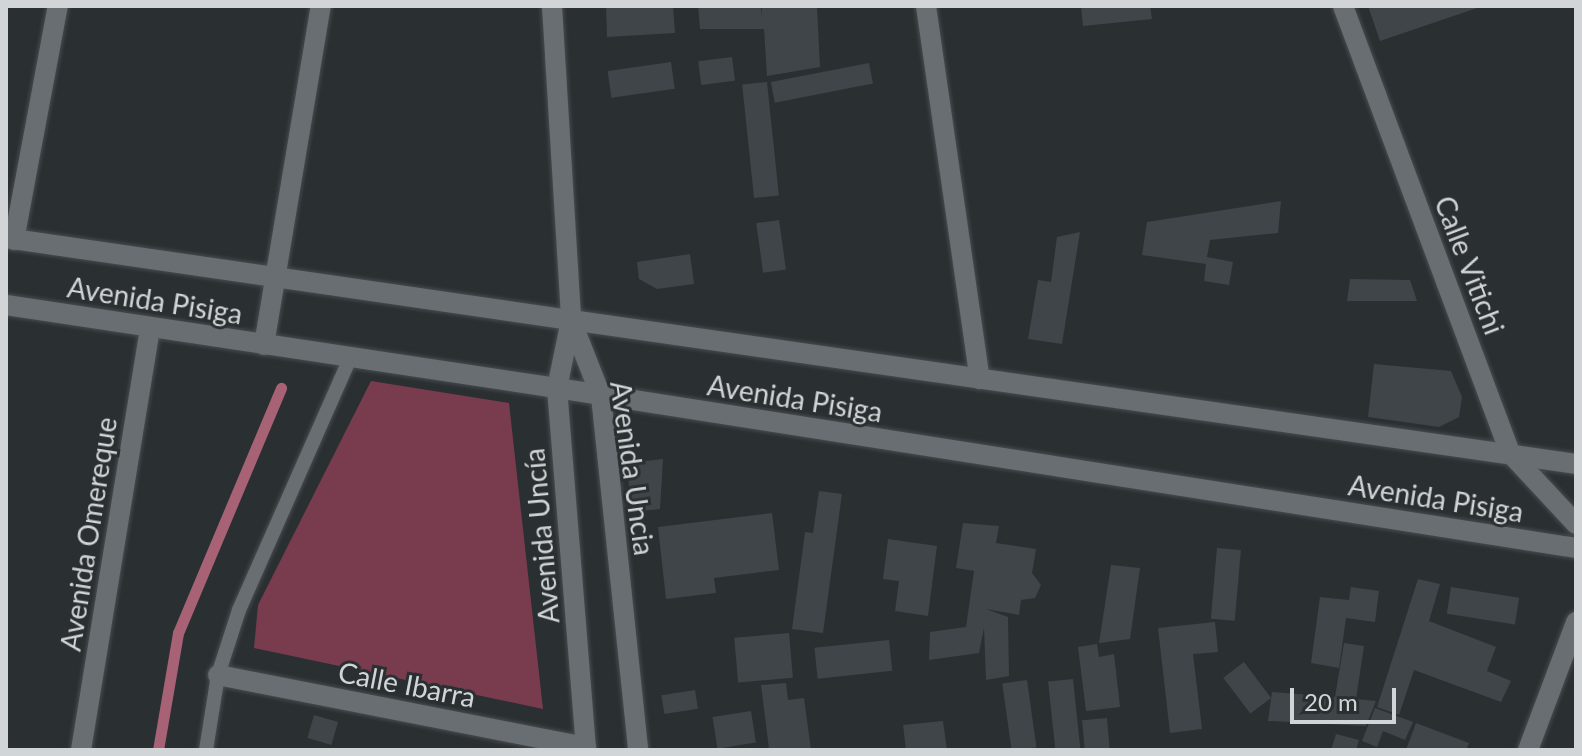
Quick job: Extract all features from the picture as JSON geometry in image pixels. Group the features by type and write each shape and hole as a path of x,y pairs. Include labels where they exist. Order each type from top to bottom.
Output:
{"street":[{"path":"10,239 58,6"},
{"path":"264,345 271,278 321,6"},
{"name":"Avenida Uncia","path":"552,6 571,320 601,396 638,750"},
{"path":"926,6 980,379"},
{"name":"Calle Vitichi","path":"1343,6 1510,453 1576,524"},
{"name":"Avenida Pisiga","path":"10,239 1576,464"},
{"name":"Avenida Pisiga","path":"6,305 1576,548"},
{"name":"Avenida Uncía","path":"571,320 557,388 586,749"},
{"name":"Avenida Omereque","path":"81,750 150,328"},
{"path":"1528,750 1576,622"},
{"name":"Calle Ibarra","path":"218,675 586,749"}],"lane":[{"path":"206,750 218,675 239,610 350,358"}],"shaded area":[{"path":"371,381 509,403 543,709 254,648 258,605"}],"building":[{"path":"606,6 673,6 675,33 607,37"},
{"path":"698,6 761,6 762,17 762,6 817,6 820,67 767,76 764,29 700,29"},
{"path":"1081,6 1150,6 1152,19 1083,26"},
{"path":"1368,6 1480,6 1480,7 1380,41"},
{"path":"732,57 735,81 701,85 698,61"},
{"path":"671,62 675,89 611,98 608,71"},
{"path":"869,63 873,84 775,103 771,82"},
{"path":"767,82 779,195 754,198 742,85"},
{"path":"1281,201 1278,233 1210,240 1207,257 1233,262 1229,285 1204,281 1206,264 1142,255 1147,222"},
{"path":"779,220 786,270 763,273 756,223"},
{"path":"1080,232 1062,344 1028,339 1038,280 1051,282 1057,237"},
{"path":"690,254 694,284 657,289 639,279 637,262"},
{"path":"1350,279 1410,280 1417,301 1347,301"},
{"path":"1374,364 1451,371 1462,397 1459,417 1439,427 1368,417"},
{"path":"663,459 660,509 632,512 628,478 637,462"},
{"path":"819,491 842,494 823,633 792,629 805,532 813,533"},
{"path":"772,513 779,570 714,578 716,593 666,599 658,527"},
{"path":"963,523 999,526 996,543 1036,549 1032,573 1041,585 1035,598 1021,600 1019,615 986,609 1008,617 1009,676 986,680 984,628 979,653 929,660 930,632 966,627 974,571 956,568"},
{"path":"888,539 937,546 928,616 895,611 899,581 883,579"},
{"path":"1217,548 1241,550 1235,621 1211,619"},
{"path":"1111,565 1140,568 1130,639 1099,643"},
{"path":"1418,579 1440,584 1429,621 1496,647 1487,671 1511,681 1501,702 1414,670 1399,715 1377,707"},
{"path":"1351,587 1379,591 1375,622 1346,618 1339,668 1311,663 1320,597 1349,600"},
{"path":"1451,587 1519,598 1515,624 1447,614"},
{"path":"1215,622 1218,652 1193,654 1202,729 1170,733 1158,628"},
{"path":"789,633 793,678 738,683 734,638"},
{"path":"889,640 892,671 818,679 814,648"},
{"path":"1344,643 1364,646 1356,699 1376,701 1366,726 1268,721 1272,692 1335,697"},
{"path":"1097,644 1099,657 1114,654 1120,707 1086,711 1078,647"},
{"path":"1244,662 1271,698 1250,714 1223,678"},
{"path":"1073,679 1080,750 1055,750 1048,682"},
{"path":"1027,680 1036,747 1012,750 1002,683"},
{"path":"786,683 788,700 804,698 811,750 769,749 761,685"},
{"path":"695,690 698,709 664,714 661,695"},
{"path":"1375,708 1413,722 1405,740 1383,731 1377,747 1362,741"},
{"path":"751,711 756,743 717,749 712,717"},
{"path":"314,715 338,722 331,745 307,738"},
{"path":"1107,718 1110,750 1085,750 1082,720"},
{"path":"943,721 947,750 906,750 903,725"},
{"path":"1416,723 1469,743 1466,750 1406,750"},
{"path":"1336,734 1359,740 1356,750 1331,750"}],"waterway":[{"path":"158,750 178,633 281,388"}]}
